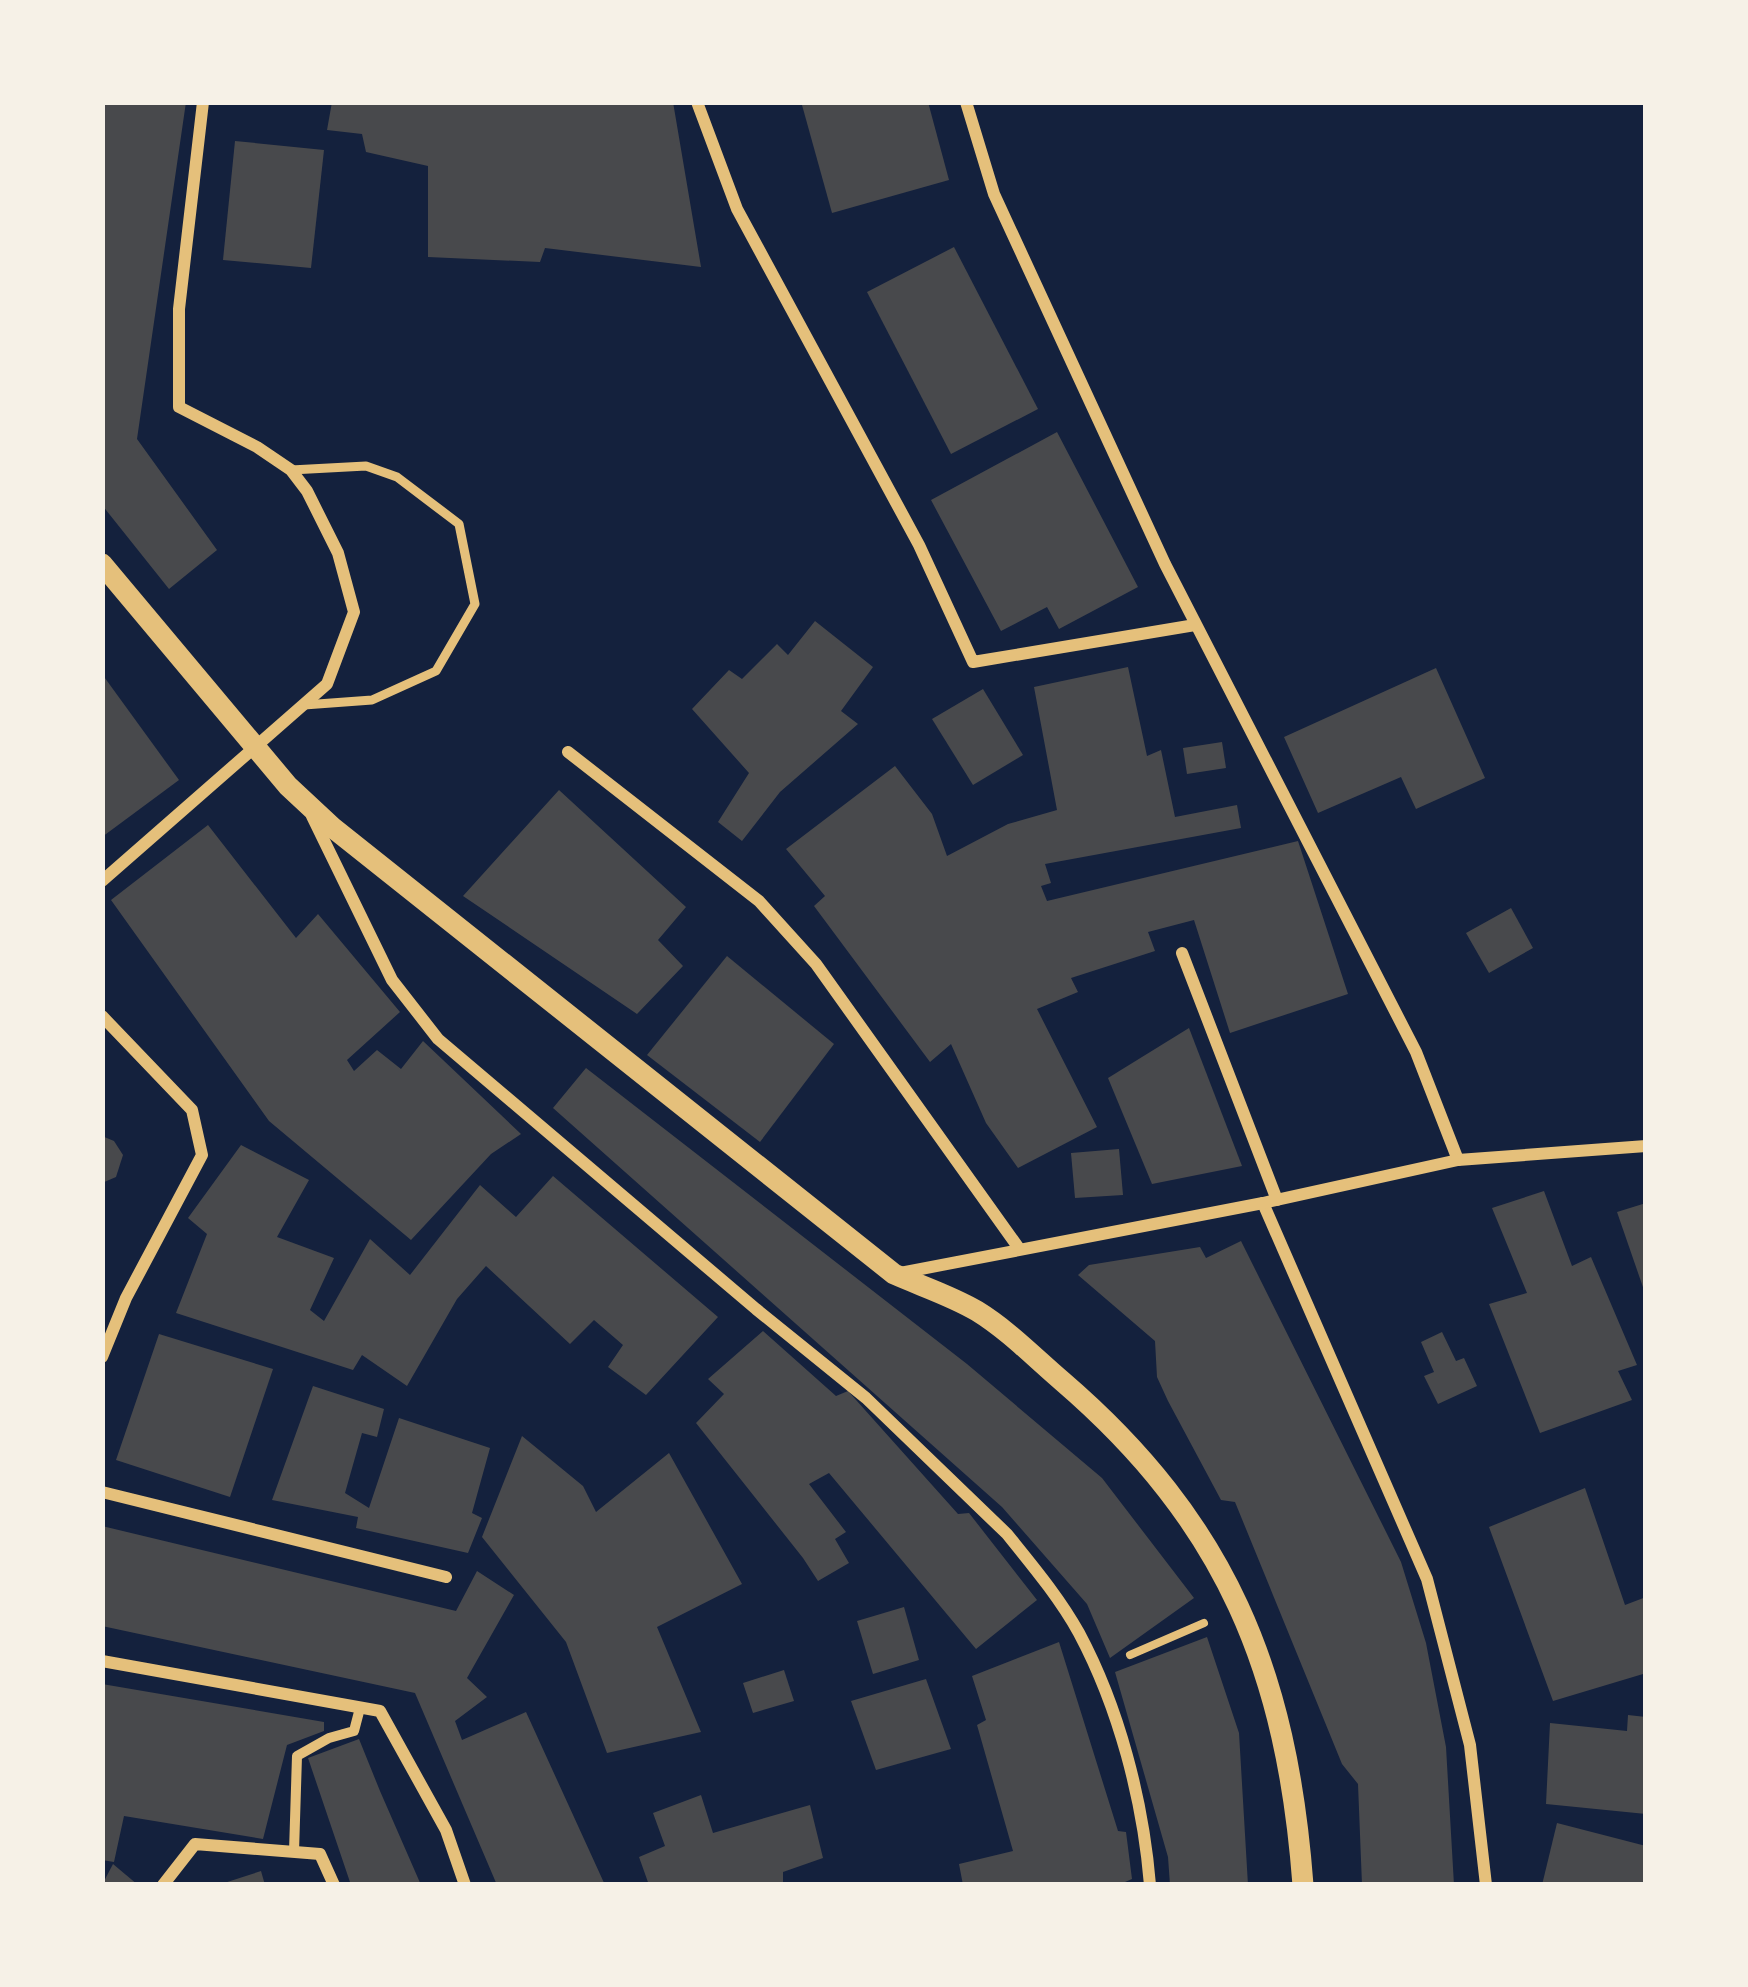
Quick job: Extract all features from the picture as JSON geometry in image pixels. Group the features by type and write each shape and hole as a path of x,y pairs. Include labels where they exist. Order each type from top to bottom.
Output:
{"street":[{"path":"102,881 327,684 354,612 338,553 291,470 179,407 179,309 203,102"},
{"path":"697,102 737,209 919,545 973,662 1196,625"},
{"path":"966,102 994,194 1196,625 1416,1052 1458,1160"},
{"path":"102,564 306,804 894,1274 977,1311 1112,1428 1176,1502 1239,1604 1266,1669 1284,1738 1303,1885"},
{"path":"568,752 759,901 816,964 1018,1247"},
{"path":"306,804 374,947 413,1011 438,1039 866,1398 1007,1534 1061,1606 1096,1670 1128,1766 1150,1885"},
{"path":"1182,953 1270,1202 1427,1579 1470,1745 1486,1885"},
{"path":"102,1016 192,1110 202,1154 126,1298 102,1357"},
{"path":"894,1274 1270,1202 1458,1160 1646,1146"},
{"path":"102,1492 446,1576"},
{"path":"102,1661 380,1711 446,1830 465,1885"},
{"path":"294,1852 297,1756 329,1738 354,1731 360,1708"},
{"path":"164,1885 195,1844 320,1854 334,1885"}],"lane":[{"path":"291,470 366,466 397,477 459,524 475,604 436,671 371,700 304,705"}],"path":[{"path":"1096,1670 1239,1604"}],"building":[{"path":"102,102 186,102 137,439 217,550 169,589 102,505"},
{"path":"332,102 673,102 701,267 545,248 540,262 428,257 428,166 366,152 362,134 327,130"},
{"path":"928,102 949,180 832,213 802,105"},
{"path":"235,141 324,150 311,268 223,260"},
{"path":"954,247 1038,409 951,454 867,292"},
{"path":"1057,432 1138,587 1059,629 1047,607 1001,631 931,500"},
{"path":"815,621 873,667 841,711 858,724 780,792 742,841 718,822 749,773 692,709 729,670 742,679 777,644 788,655"},
{"path":"1128,667 1147,756 1161,750 1175,817 1237,805 1241,828 1045,864 1051,883 1041,886 1047,901 1298,841 1348,994 1230,1033 1194,920 1148,932 1155,951 1071,978 1078,992 1037,1009 1097,1127 1018,1168 986,1123 951,1044 930,1062 814,906 825,896 786,849 895,766 932,814 947,856 1008,824 1057,810 1034,687"},
{"path":"1436,668 1485,778 1416,809 1401,777 1318,813 1284,737"},
{"path":"102,674 179,780 102,837"},
{"path":"983,689 1023,755 973,785 932,719"},
{"path":"1222,742 1226,768 1187,774 1183,748"},
{"path":"559,790 686,907 658,940 683,966 637,1014 463,896"},
{"path":"208,825 296,938 318,914 400,1012 347,1060 354,1071 377,1050 401,1069 423,1041 521,1134 491,1154 411,1240 269,1121 111,900"},
{"path":"1511,908 1533,948 1489,973 1466,933"},
{"path":"727,956 834,1044 760,1142 647,1055"},
{"path":"1189,1028 1242,1166 1152,1184 1108,1078"},
{"path":"586,1068 967,1364 1102,1478 1194,1598 1110,1658 1087,1604 1002,1507 553,1108"},
{"path":"102,1136 114,1141 123,1155 116,1177 102,1183"},
{"path":"241,1145 309,1180 277,1237 334,1258 310,1310 324,1321 370,1239 410,1275 480,1185 516,1217 553,1176 718,1317 646,1395 608,1367 623,1345 594,1320 570,1344 486,1266 457,1299 407,1386 362,1355 353,1370 176,1313 207,1234 188,1218"},
{"path":"1119,1149 1123,1195 1075,1198 1071,1153"},
{"path":"1544,1191 1572,1266 1591,1257 1637,1365 1618,1371 1632,1400 1540,1433 1489,1304 1527,1293 1492,1208"},
{"path":"1646,1203 1646,1293 1645,1293 1617,1212"},
{"path":"1241,1241 1401,1562 1426,1643 1446,1747 1454,1885 1362,1885 1358,1784 1342,1764 1235,1502 1221,1500 1168,1401 1157,1377 1155,1341 1078,1275 1089,1265 1200,1247 1206,1258"},
{"path":"763,1331 836,1396 848,1391 958,1514 969,1513 1037,1600 976,1649 829,1473 809,1484 846,1532 835,1539 849,1563 818,1581 696,1423 724,1394 708,1379"},
{"path":"1442,1332 1456,1361 1464,1358 1477,1386 1438,1404 1424,1376 1434,1372 1421,1342"},
{"path":"159,1334 273,1369 230,1497 116,1460"},
{"path":"313,1386 384,1409 377,1437 362,1433 345,1493 369,1508 399,1418 490,1448 472,1513 482,1518 468,1553 356,1528 358,1517 272,1500"},
{"path":"522,1436 583,1486 596,1512 669,1453 742,1584 657,1627 701,1732 607,1753 566,1642 482,1537"},
{"path":"1585,1488 1625,1605 1646,1597 1646,1681 1643,1674 1553,1701 1489,1527"},
{"path":"102,1526 456,1611 477,1571 514,1595 467,1678 487,1697 455,1721 462,1740 526,1712 605,1885 497,1885 415,1693 102,1626"},
{"path":"904,1607 919,1660 873,1674 857,1621"},
{"path":"1207,1637 1239,1733 1248,1885 1170,1885 1168,1857 1115,1672"},
{"path":"1059,1642 1118,1831 1126,1832 1132,1879 1118,1885 963,1885 959,1864 1013,1851 977,1725 986,1720 972,1676"},
{"path":"784,1670 794,1701 753,1713 743,1683"},
{"path":"926,1679 951,1749 876,1770 851,1701"},
{"path":"102,1684 324,1722 324,1731 287,1745 263,1839 124,1816 114,1862 102,1860"},
{"path":"1628,1715 1646,1717 1646,1814 1546,1804 1550,1723 1627,1731"},
{"path":"359,1739 421,1885 351,1885 308,1758"},
{"path":"701,1795 713,1833 810,1805 823,1858 783,1872 783,1885 649,1885 639,1857 665,1846 653,1813"},
{"path":"1557,1823 1646,1846 1646,1885 1542,1885"},
{"path":"113,1864 138,1885 102,1885"},
{"path":"261,1871 265,1885 221,1885 221,1884"}]}
